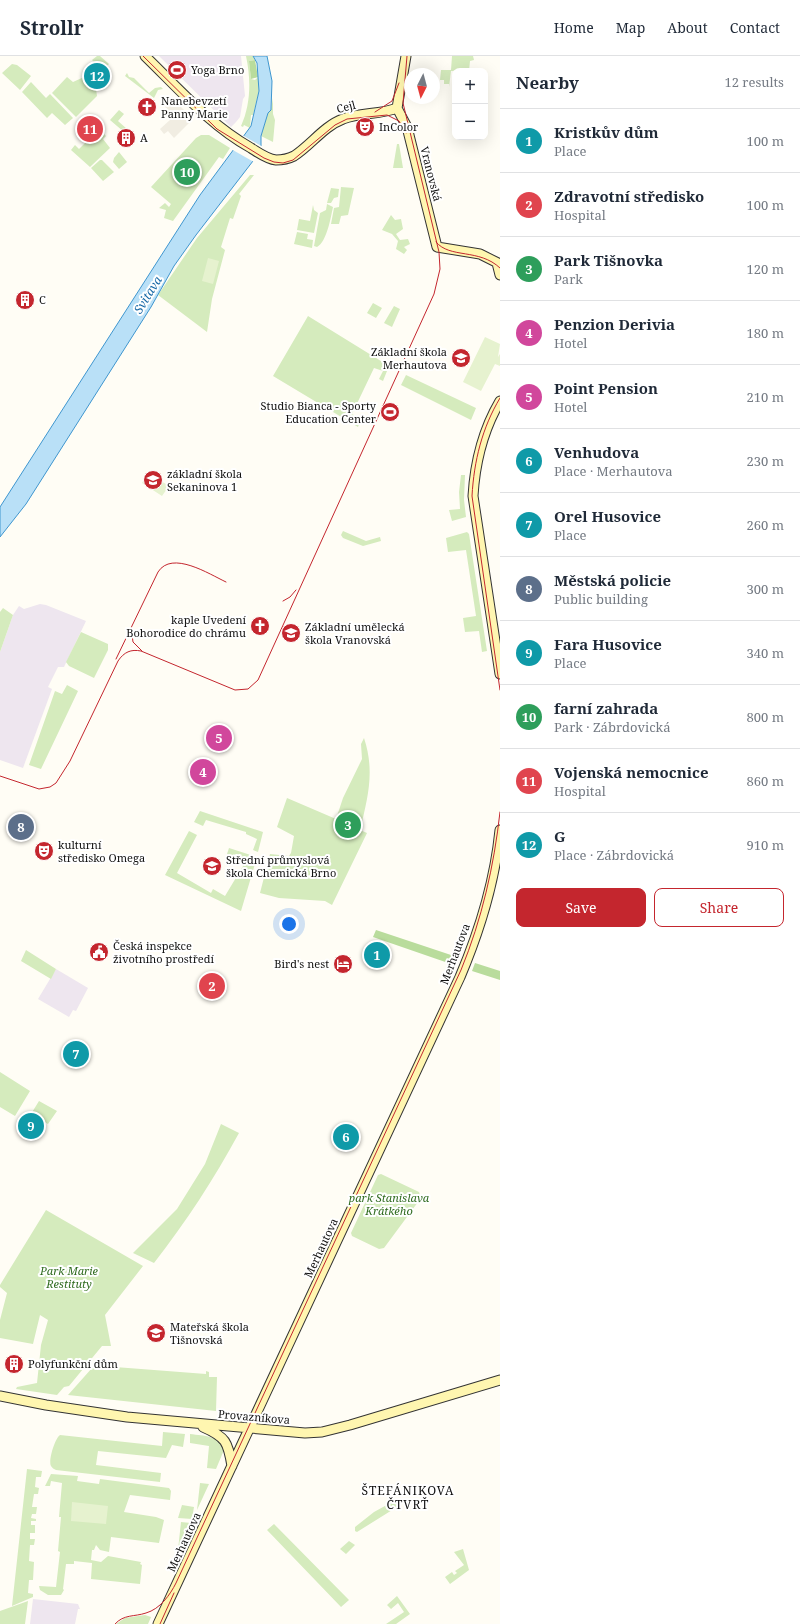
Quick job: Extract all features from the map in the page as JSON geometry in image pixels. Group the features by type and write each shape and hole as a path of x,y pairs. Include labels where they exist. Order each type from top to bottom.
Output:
{"street":[{"name":"Cejl","path":"145,56 207,118 235,139 262,155 275,160 290,158 301,152 341,120 354,116 384,113 397,108"},
{"path":"397,108 406,56"},
{"name":"Vranovská","path":"397,108 407,128 437,247 480,254 498,263"},
{"path":"498,263 500,275"},
{"path":"500,401 487,428 479,452 475,468 473,496 500,674"},
{"name":"Merhautova","path":"158,1624 251,1428 463,970 486,902 500,830"},
{"name":"Provazníkova","path":"0,1396 46,1405 127,1417 292,1433 322,1432 350,1425 500,1380"},
{"path":"196,1424 222,1436 229,1448 232,1467"}],"shaded area":[{"path":"159,56 241,56 245,96 243,99 240,117 236,122 231,127"},
{"path":"170,98 172,98 193,119 174,138 168,131 164,134 160,129 170,120 168,118 172,113 164,106"},
{"path":"40,604 86,621 64,667 58,667 48,687 52,689 23,768 0,760 0,652 13,615 19,606 24,609"},
{"path":"56,969 88,988 76,1011 73,1010 69,1017 38,999"},
{"path":"33,1599 78,1604 80,1609 78,1609 75,1624 30,1624"}],"green space":[{"path":"97,56 100,56 109,64 102,71 92,60"},
{"path":"246,56 253,56 255,60 249,61 251,79 255,80 258,77 259,91 253,115 251,115 250,128 244,125 243,127 241,126 247,109 249,91 249,74"},
{"path":"452,56 473,56 474,60 470,61 469,68 452,68 449,87 449,84 444,84 444,80 440,80 441,70 451,70"},
{"path":"255,60 258,77 251,79 249,61"},
{"path":"12,64 17,65 31,76 20,90 2,73"},
{"path":"127,73 129,77 134,78 149,93 155,88 161,87 163,89 158,90 154,98 125,76"},
{"path":"67,77 73,82 84,77 96,89 97,96 76,117 52,93"},
{"path":"31,82 46,98 50,94 73,118 65,125 52,113 47,118 22,92"},
{"path":"273,98 273,114 275,120 273,142 261,136 268,113 271,110"},
{"path":"119,110 124,114 118,121 127,129 124,132 110,120"},
{"path":"97,127 106,136 103,139 110,148 90,167 71,150 75,145 79,149 94,134 92,132"},
{"path":"201,135 209,135 230,148 223,159 219,157 173,221 164,218 166,210 159,208 165,203 169,207 171,204 151,187 196,138"},
{"path":"397,144 399,144 403,168 393,168"},
{"path":"119,152 127,162 119,169 113,162 114,158"},
{"path":"102,160 114,172 103,181 91,168"},
{"path":"250,175 254,175 239,194 241,196 233,219 230,218 221,247 225,250 212,299 207,332 158,295 197,238"},
{"path":"341,187 354,188 348,215 341,216 339,224 331,224 334,208 339,207"},
{"path":"331,188 339,189 338,197 334,198 331,203 327,203"},
{"path":"327,204 333,207 330,222 326,235 317,247 314,246 320,213 326,210"},
{"path":"313,205 314,210 318,213 314,233 297,230 299,219 310,221"},
{"path":"391,215 395,220 401,219 403,229 396,234 400,240 408,239 410,244 404,247 407,250 404,254 396,249 398,241 392,234 382,230"},
{"path":"297,232 308,234 307,239 313,240 312,248 294,244"},
{"path":"208,258 219,261 213,284 202,281"},
{"path":"373,303 382,308 376,318 367,313"},
{"path":"394,306 400,309 392,327 384,323"},
{"path":"308,316 389,366 383,381 379,379 383,371 374,368 352,414 361,419 358,427 273,376"},
{"path":"485,337 500,344 498,357 500,354 500,366 495,364 481,391 463,382"},
{"path":"406,375 476,408 471,420 401,385"},
{"path":"148,473 169,486 162,496 142,483"},
{"path":"461,475 465,475 464,500 466,517 452,521 449,510 460,509 459,492"},
{"path":"343,531 366,541 380,537 381,541 363,546 343,538 341,535"},
{"path":"467,532 469,534 487,651 482,652 479,631 465,632 463,618 476,616 466,550 448,552 446,538"},
{"path":"3,608 13,615 0,652 0,612"},
{"path":"81,632 108,644 108,650 94,678 69,666 66,662"},
{"path":"67,685 78,691 41,769 29,765 55,691 62,694"},
{"path":"364,738 370,773 368,795 360,830 367,833 332,905 325,901 279,898 260,893 270,854 289,856 291,853 294,836 277,827 287,798 336,819 343,798 362,759 361,744"},
{"path":"200,811 263,832 258,852 253,850 257,839 246,834 246,832 206,820 203,826 194,822"},
{"path":"189,831 197,835 177,873 211,893 213,889 225,896 243,866 242,862 227,854 229,848 257,857 241,911 165,875"},
{"path":"376,930 457,957 454,965 373,937"},
{"path":"26,950 56,969 51,979 21,961"},
{"path":"475,963 500,971 500,980 472,971"},
{"path":"0,1072 30,1091 15,1116 0,1107"},
{"path":"39,1101 57,1111 48,1124 31,1114"},
{"path":"221,1124 239,1133 210,1184 154,1263 133,1253 177,1209 205,1164"},
{"name":"park Stanislava Krátkého","path":"381,1174 419,1192 421,1198 384,1248 379,1249 352,1236 351,1233 378,1175"},
{"name":"Park Marie Restituty","path":"46,1210 143,1266 105,1315 111,1346 102,1346 69,1386 64,1387 57,1395 16,1389 17,1387 37,1383 41,1345 48,1320 40,1315 33,1344 0,1338 0,1320 7,1293 0,1287 0,1285"},
{"path":"100,1359 114,1361 115,1367 206,1374 206,1371 209,1372 209,1377 217,1377 216,1411 68,1395"},
{"path":"163,1432 185,1434 183,1447 172,1445 166,1458 98,1451 96,1465 161,1473 160,1482 56,1470 52,1468 50,1463 52,1450 60,1435 162,1446"},
{"path":"190,1434 210,1437 218,1441 221,1445 224,1450 216,1469 207,1468 209,1446 190,1443"},
{"path":"27,1469 42,1471 41,1477 36,1477 35,1487 39,1488 38,1494 34,1494 32,1507 37,1507 36,1514 32,1514 31,1518 36,1519 36,1521 31,1521 31,1525 35,1525 35,1533 30,1533 30,1539 35,1539 34,1545 30,1545 29,1561 34,1562 33,1580 29,1580 28,1593 33,1594 33,1597 12,1606"},
{"path":"51,1474 78,1476 77,1481 99,1484 100,1479 169,1488 171,1491 170,1500 130,1495 124,1512 156,1517 164,1520 159,1543 111,1537 109,1552 100,1550 96,1545 94,1550 92,1550 91,1560 101,1562 108,1556 141,1562 140,1584 91,1579 92,1563 74,1561 74,1564 66,1564 64,1590 61,1595 48,1595 40,1590 39,1586 56,1587 60,1552 58,1551 62,1483 51,1481 50,1486 45,1486"},
{"path":"200,1483 209,1484 197,1510"},
{"path":"394,1501 398,1503 397,1507 357,1532 355,1531 355,1527 374,1512"},
{"path":"72,1502 108,1506 106,1524 71,1521"},
{"path":"182,1505 194,1507 192,1519 178,1518"},
{"path":"181,1522 191,1523 178,1550"},
{"path":"274,1524 349,1600 341,1607 267,1530"},
{"path":"349,1541 355,1545 346,1554 340,1549"},
{"path":"463,1549 469,1570 450,1584 445,1577 452,1572 454,1575 457,1573 455,1571 464,1565 454,1552"},
{"path":"397,1596 410,1614 396,1624 386,1624 404,1612 398,1603 391,1609 387,1605"},
{"path":"28,1601 25,1624 0,1624 0,1611"},
{"path":"145,1615 151,1617 148,1624 116,1624 125,1618"}],"water":[{"name":"Svitava","path":"253,56 267,56 272,81 271,110 268,113 261,136 261,146 253,161 174,266 151,307 26,504 0,537 0,507 200,195 251,126 259,91 257,63"}],"pier":[{"path":"242,135 263,147 254,162 231,149"}],"tram line":[{"path":"143,56 217,129 264,158 274,162 283,163 293,160 335,125 347,119 387,115 399,121 406,133"},
{"path":"0,776 39,789 50,787 56,783 70,761 118,661 128,652 134,650 141,651 235,690 248,689 258,680 434,294 440,269 439,252 403,103 407,56"},
{"path":"375,112 392,101 399,83"},
{"path":"436,242 449,250 483,258 500,268"},
{"path":"500,398 488,421 480,445 472,496 500,690"},
{"path":"116,659 158,572 164,566 172,563 181,563 201,570 226,582"},
{"path":"283,601 290,597 296,590"},
{"path":"131,628 133,642 142,651"},
{"path":"115,1624 126,1617 146,1613 156,1608 168,1597 176,1583 461,970 481,912 491,872 500,812"},
{"path":"160,1624 174,1593"}],"place":[{"name":"Yoga Brno","path":"177,70"},
{"name":"G","path":"97,76"},
{"name":"Nanebevzetí Panny Marie","path":"147,107"},
{"name":"InColor","path":"365,127"},
{"name":"Vojenská nemocnice","path":"90,129"},
{"name":"A","path":"126,138"},
{"name":"farní zahrada","path":"187,172"},
{"name":"C","path":"25,300"},
{"name":"Základní škola Merhautova","path":"461,358"},
{"name":"Studio Bianca - Sporty Education Center","path":"390,412"},
{"name":"základní škola Sekaninova 1","path":"153,480"},
{"name":"kaple Uvedení Bohorodice do chrámu","path":"260,626"},
{"name":"Základní umělecká škola Vranovská","path":"291,633"},
{"name":"Point Pension","path":"219,738"},
{"name":"Penzion Derivia","path":"203,772"},
{"name":"Park Tišnovka","path":"348,825"},
{"name":"Městská policie","path":"21,827"},
{"name":"kulturní středisko Omega","path":"44,851"},
{"name":"Střední průmyslová škola Chemická Brno","path":"212,866"},
{"name":"Česká inspekce životního prostředí","path":"99,952"},
{"name":"Kristkův dům","path":"377,955"},
{"name":"Bird's nest","path":"343,964"},
{"name":"Zdravotní středisko","path":"212,986"},
{"name":"Orel Husovice","path":"76,1054"},
{"name":"Fara Husovice","path":"31,1126"},
{"name":"Venhudova","path":"346,1137"},
{"name":"Mateřská škola Tišnovská","path":"156,1333"},
{"name":"Polyfunkční dům","path":"14,1364"}],"district":[{"name":"ŠTEFÁNIKOVA ČTVRŤ","path":"408,1498"}]}
